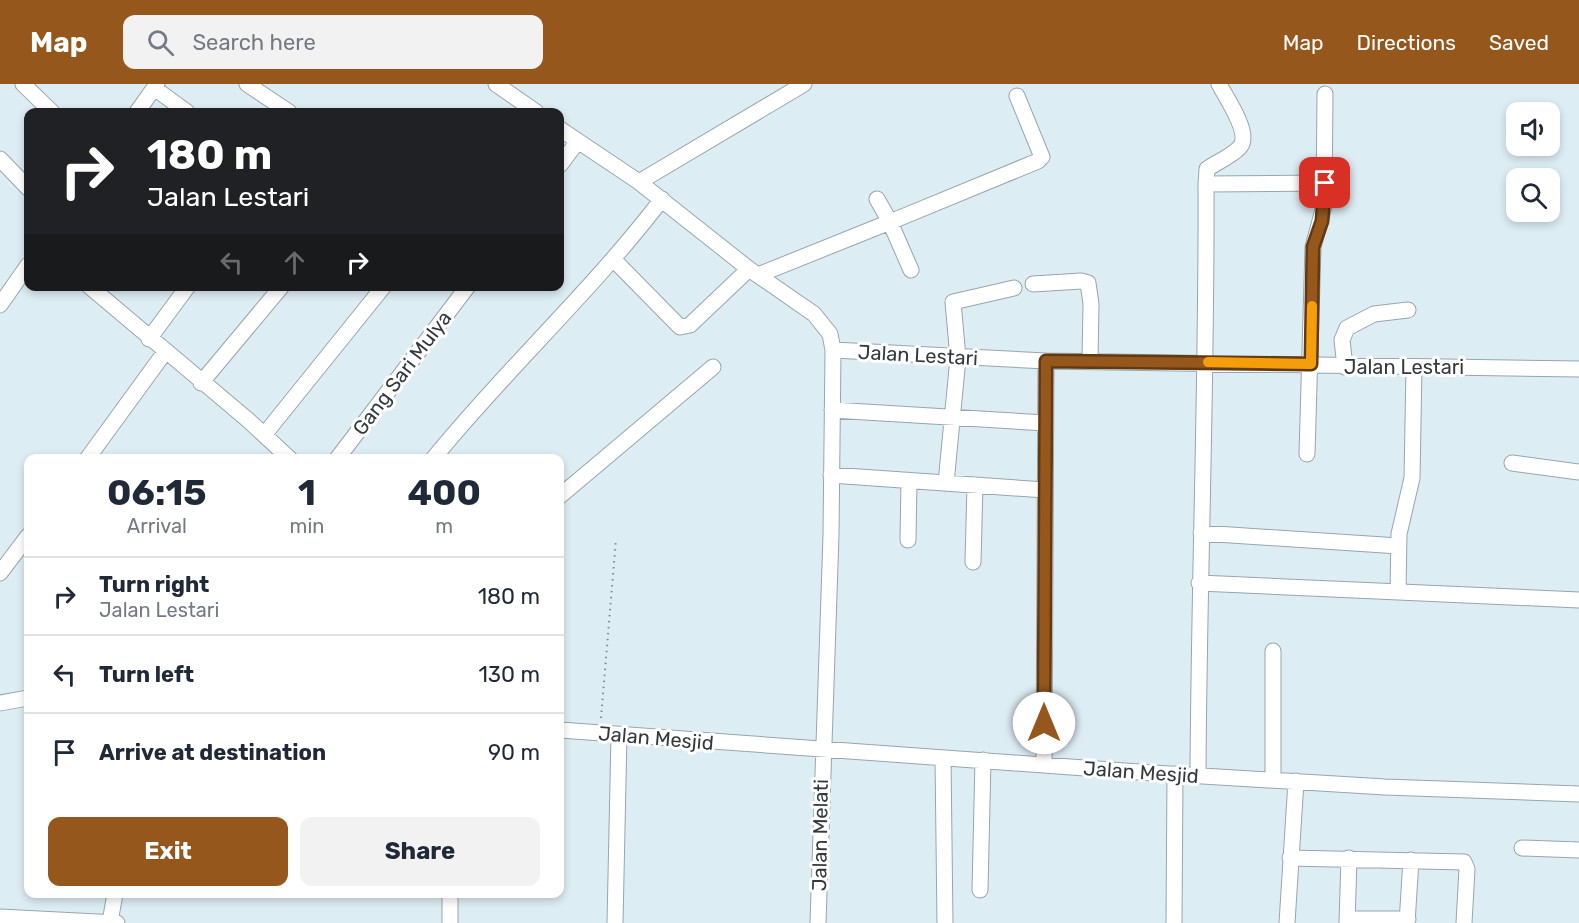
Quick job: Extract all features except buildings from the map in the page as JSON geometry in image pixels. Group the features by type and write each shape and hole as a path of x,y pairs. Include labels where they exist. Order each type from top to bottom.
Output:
{"street":[{"path":"23,84 47,108"},
{"path":"247,84 283,108"},
{"path":"496,84 524,108"},
{"path":"639,182 804,84"},
{"path":"1198,776 1199,583 1206,362 1207,170 1241,147 1244,140 1243,130 1219,84"},
{"path":"140,108 156,86 182,108"},
{"path":"1307,454 1313,247 1322,221 1325,183 1325,94"},
{"path":"612,259 680,327 690,325 754,272 890,222 1038,161 1042,153 1017,96"},
{"name":"Jalan Melati","path":"564,132 662,199 823,323 830,334 832,351 831,475 818,923"},
{"path":"564,160 578,141"},
{"path":"0,159 24,184"},
{"path":"1206,184 1325,183"},
{"path":"438,454 482,401 612,259 662,199"},
{"path":"877,199 911,270"},
{"path":"0,305 24,272"},
{"path":"1034,284 1081,281 1088,283 1091,304 1090,360"},
{"path":"946,483 958,358 948,303 1014,288"},
{"path":"100,291 149,339 285,454"},
{"path":"149,339 184,291"},
{"path":"201,383 278,291"},
{"path":"264,435 380,291"},
{"name":"Gang Sari Mulya","path":"341,454 464,291"},
{"path":"1345,367 1342,340 1347,327 1374,314 1408,310"},
{"name":"Jalan Lestari","path":"832,351 1046,361 1579,369"},
{"path":"91,454 165,352"},
{"path":"1044,765 1046,361"},
{"path":"564,493 713,367"},
{"path":"1398,592 1399,546 1403,510 1412,478 1414,367"},
{"path":"832,410 1045,423"},
{"path":"1512,463 1579,472"},
{"path":"831,475 1045,490"},
{"path":"908,540 909,482"},
{"path":"973,562 975,485"},
{"path":"1201,533 1399,546"},
{"path":"0,573 24,541"},
{"path":"1199,583 1579,600"},
{"path":"1273,651 1273,780"},
{"path":"0,703 24,699"},
{"name":"Jalan Mesjid","path":"564,730 822,747 1198,776 1579,794"},
{"path":"615,923 619,735"},
{"path":"943,758 945,923"},
{"path":"980,890 983,760"},
{"path":"1174,923 1175,774"},
{"path":"1287,923 1296,781"},
{"path":"1522,848 1579,850"},
{"path":"1290,858 1460,861 1467,865 1464,923"},
{"path":"1349,858 1347,921 1407,921 1411,860"},
{"path":"110,922 114,898"},
{"path":"450,898 450,923"},
{"path":"0,917 117,923"}],"path":[{"path":"600,733 616,539"}],"slow traffic":[{"path":"1208,362 1311,364 1312,306"}],"route":[{"path":"1044,723 1046,361 1311,364 1313,247 1322,221 1325,183"}]}
